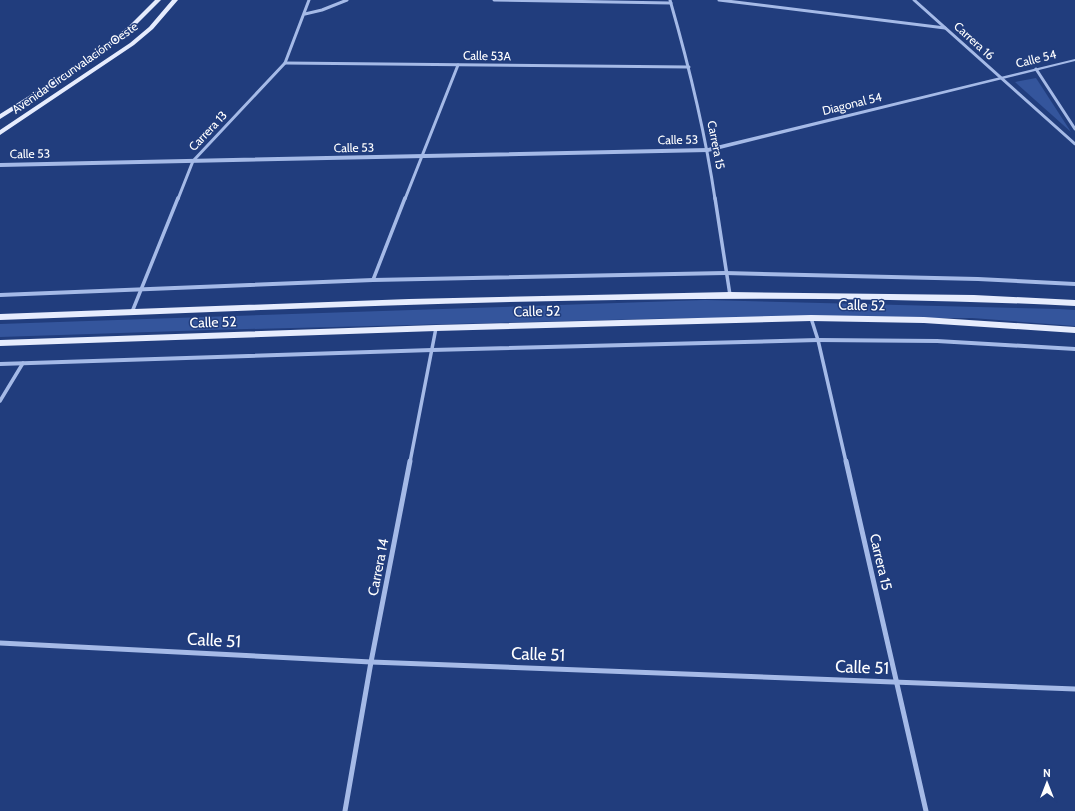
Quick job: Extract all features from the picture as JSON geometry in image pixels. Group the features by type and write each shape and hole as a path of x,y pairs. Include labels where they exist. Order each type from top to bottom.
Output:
{"main road":[{"name":"Avenida Circunvalación Oeste","path":"0,117 87,62 131,27 158,0"},
{"name":"Avenida Circunvalación Oeste","path":"0,133 132,44 151,28 175,0"},
{"name":"Calle 52","path":"0,317 402,302 730,295 974,298 1075,303"},
{"name":"Calle 52","path":"0,343 436,328 811,318 924,320 1075,330"}],"street":[{"name":"Carrera 13","path":"132,312 193,161 285,63 305,14 309,0"},
{"path":"305,14 322,10 347,0"},
{"path":"494,0 671,1"},
{"path":"719,0 945,28"},
{"name":"Carrera 16","path":"914,0 1075,144"},
{"name":"Carrera 15","path":"671,1 689,67 708,150 730,295"},
{"name":"Calle 54","path":"1001,78 1075,60"},
{"name":"Calle 53A","path":"285,63 689,67"},
{"path":"373,280 458,65"},
{"path":"1036,69 1075,129"},
{"name":"Diagonal 54","path":"708,150 1001,78"},
{"name":"Calle 53","path":"0,165 708,150"},
{"name":"Calle 52","path":"0,295 373,280 726,273 978,279 1075,284"},
{"name":"Carrera 15","path":"811,318 818,340 926,811"},
{"name":"Carrera 14","path":"345,811 371,662 436,328"},
{"path":"0,364 432,350 818,340 937,341 1075,349"},
{"path":"0,401 23,363"},
{"name":"Calle 51","path":"0,643 371,662 1075,689"}],"shaded area":[{"path":"1036,78 1071,132 1015,82"},
{"path":"705,300 1075,310 1075,326 972,318 688,318 210,330 0,337 0,324"}]}
